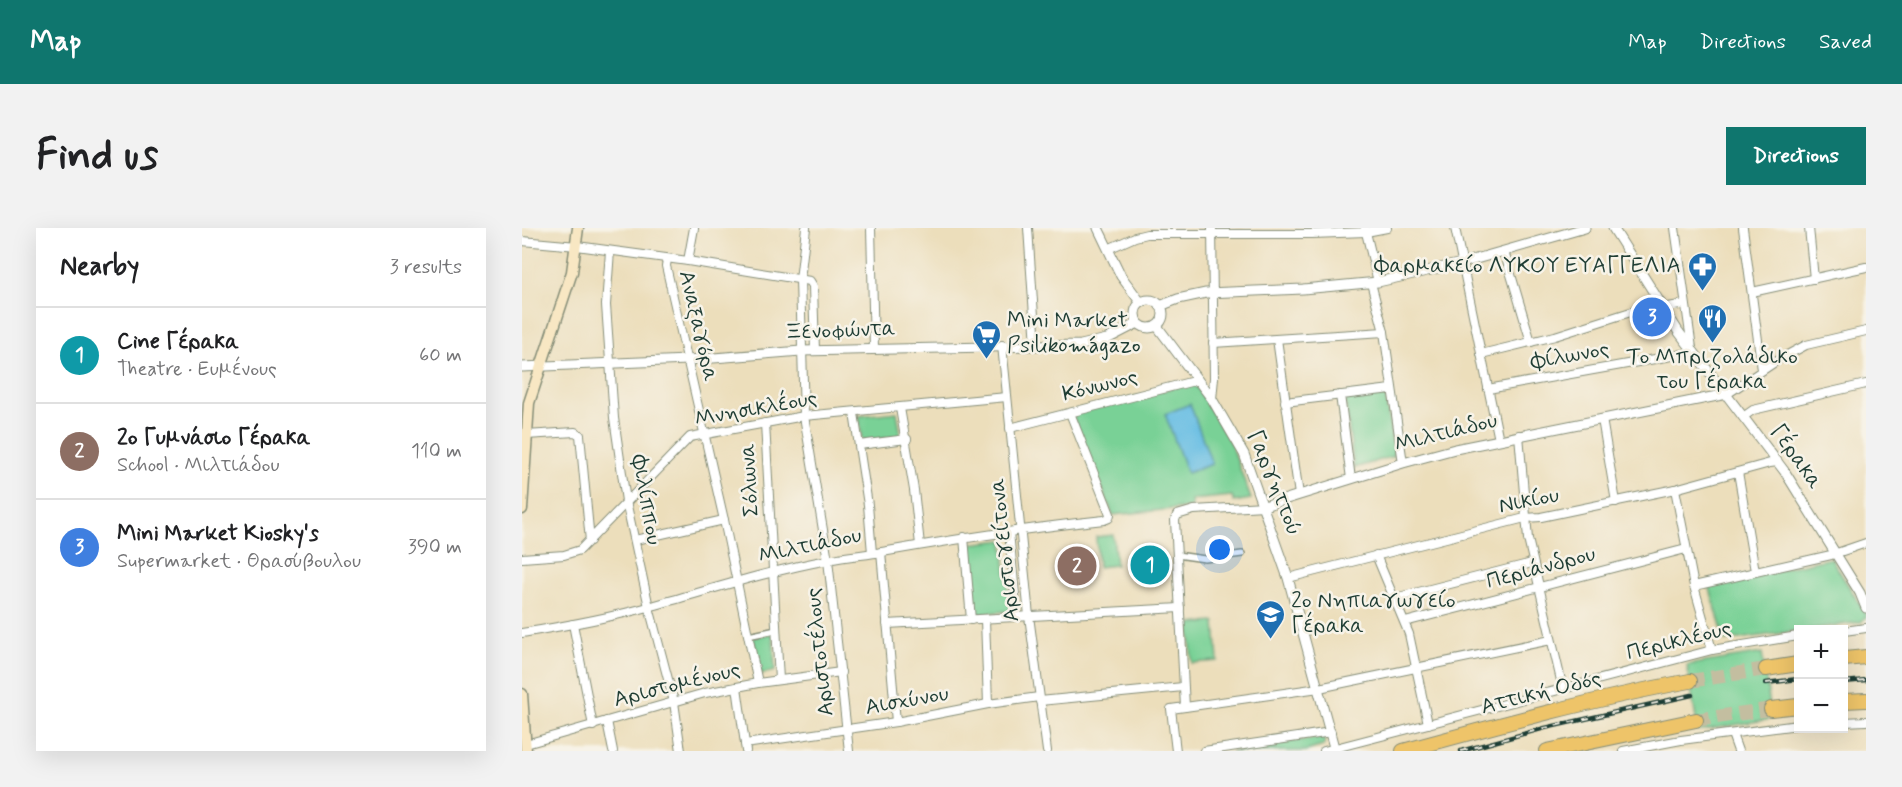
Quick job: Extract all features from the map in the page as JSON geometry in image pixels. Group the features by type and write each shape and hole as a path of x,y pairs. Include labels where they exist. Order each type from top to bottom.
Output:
{"highway":[{"path":"1848,659 1866,657"},
{"path":"1766,669 1794,665"},
{"name":"Αττική Οδός","path":"1403,751 1535,715 1690,681"},
{"path":"1848,701 1866,700"},
{"path":"1771,709 1794,706"},
{"path":"1547,751 1696,720"}],"main road":[{"path":"522,509 529,403 539,367 573,272 578,228"},
{"path":"522,694 526,748"}],"street":[{"path":"688,261 694,228"},
{"name":"Αριστοτέλους","path":"806,228 800,280 804,416 828,560 849,751"},
{"path":"871,228 874,348"},
{"path":"1028,228 1036,345"},
{"path":"1098,228 1121,276 1141,303"},
{"path":"1107,249 1147,234 1387,228"},
{"path":"1455,228 1499,440"},
{"path":"1160,306 1195,295 1374,282 1462,263 1585,228"},
{"name":"Γέρακα","path":"1613,228 1661,306 1778,462 1863,595 1866,608"},
{"path":"1675,228 1693,351"},
{"path":"1743,228 1762,370"},
{"path":"1809,228 1814,279"},
{"path":"1366,230 1403,463"},
{"path":"1212,231 1214,293 1212,399"},
{"path":"522,241 688,261 810,281 813,286 815,351"},
{"name":"Φιλίππου","path":"610,251 605,299 614,418 626,501 649,607 674,702 681,751"},
{"path":"1504,251 1531,342"},
{"name":"Αναξαγόρα","path":"667,259 666,266 724,520 758,683"},
{"path":"1752,292 1866,267"},
{"path":"1149,300 1160,306 1163,314 1157,326 1145,328 1138,323 1135,315 1141,303 1149,300"},
{"path":"1481,354 1661,306 1685,304"},
{"name":"Ξενοφώντα","path":"522,367 688,360 874,348 1090,344 1107,339 1138,323"},
{"name":"Γαργηττού","path":"1157,326 1212,399 1245,454 1288,578 1335,750"},
{"path":"1727,394 1762,370 1806,345 1866,331"},
{"path":"1213,343 1384,332"},
{"path":"1277,339 1299,495"},
{"name":"Αριστογείτονα","path":"1002,345 1029,615 1047,751"},
{"name":"Φίλωνος","path":"1488,389 1693,351"},
{"name":"Κόνωνος","path":"1010,428 1198,380"},
{"path":"1743,417 1753,410 1866,384"},
{"path":"1285,402 1391,389"},
{"name":"Μιλτιάδου","path":"1177,555 1175,520 1178,514 1194,510 1264,506 1403,463 1519,435 1727,394"},
{"path":"1340,395 1351,479"},
{"name":"Μνησικλέους","path":"522,558 572,554 590,541 690,437 804,416 1007,397"},
{"path":"900,408 907,439 920,545"},
{"path":"854,413 887,624 896,722"},
{"name":"Μιλτιάδου","path":"522,633 649,607 737,582 828,560 964,537 1109,518 1110,514 1070,413"},
{"path":"1602,419 1616,502"},
{"name":"Σόλωνα","path":"765,423 779,680"},
{"path":"526,435 574,432 581,437 590,541"},
{"path":"1519,435 1525,518 1532,563 1563,689"},
{"path":"859,445 907,439"},
{"name":"Νικίου","path":"1288,578 1525,518 1675,489 1778,462"},
{"path":"1738,472 1755,571"},
{"path":"1675,489 1694,586 1712,650"},
{"path":"634,540 724,520"},
{"path":"1009,532 1017,616"},
{"path":"964,537 970,620"},
{"path":"1694,586 1835,554 1866,543"},
{"name":"Περιάνδρου","path":"1405,622 1686,549"},
{"path":"1185,707 1177,555 1205,559 1242,554"},
{"path":"1376,555 1405,622 1418,668 1428,724"},
{"path":"1395,598 1532,563"},
{"path":"887,624 1180,609"},
{"path":"985,619 988,704"},
{"path":"573,624 593,726"},
{"path":"1848,630 1866,628"},
{"path":"748,636 776,630"},
{"name":"Περικλέους","path":"1324,751 1335,750 1712,650 1794,637"},
{"path":"1176,751 1171,709 1319,688 1551,640"},
{"name":"Αριστομένους","path":"526,748 607,721 705,693 841,672"},
{"path":"737,687 745,747"},
{"name":"Αισχύνου","path":"745,747 988,704 1184,687"},
{"path":"607,721 613,751"},
{"path":"1848,722 1866,721"},
{"path":"1623,751 1681,740 1794,726"},
{"path":"1204,751 1330,732"},
{"path":"1732,734 1738,751"}],"green space":[{"path":"1194,382 1231,444 1251,499 1234,502 1232,496 1191,500 1192,507 1113,515 1072,414"},
{"path":"1385,393 1394,456 1354,468 1345,399"},
{"path":"897,412 901,436 862,441 859,416"},
{"path":"1113,535 1116,565 1098,567 1096,537"},
{"path":"1003,540 1010,611 975,614 969,544"},
{"path":"1831,558 1866,617 1861,622 1840,625 1794,625 1794,631 1725,641 1709,585"},
{"path":"1215,622 1218,661 1192,663 1189,624"},
{"path":"773,633 775,671 761,674 753,637"},
{"path":"1762,653 1772,719 1698,731 1687,665"},
{"path":"1322,737 1325,742 1323,746 1306,751 1231,751"}],"water":[{"path":"1190,404 1212,464 1187,473 1165,414"}],"tunnel":[{"path":"1690,681 1766,669"},
{"path":"1696,720 1771,709"}],"railway":[{"path":"1766,683 1794,680"},
{"path":"1848,682 1866,680"},
{"path":"1461,751 1545,728 1692,695"}],"place":[{"name":"Φαρμακείο ΛΥΚΟΥ ΕΥΑΓΓΕΛΙΑ","path":"1702,292"},
{"name":"Mini Market Kiosky's","path":"1652,317"},
{"name":"Το Μπριζολάδικο του Γέρακα","path":"1712,344"},
{"name":"Mini Market Psilikomágazo","path":"986,360"},
{"name":"Cine Γέρακα","path":"1150,565"},
{"name":"2ο Γυμνάσιο Γέρακα","path":"1077,566"},
{"name":"2ο Νηπιαγωγείο Γέρακα","path":"1270,640"}]}
